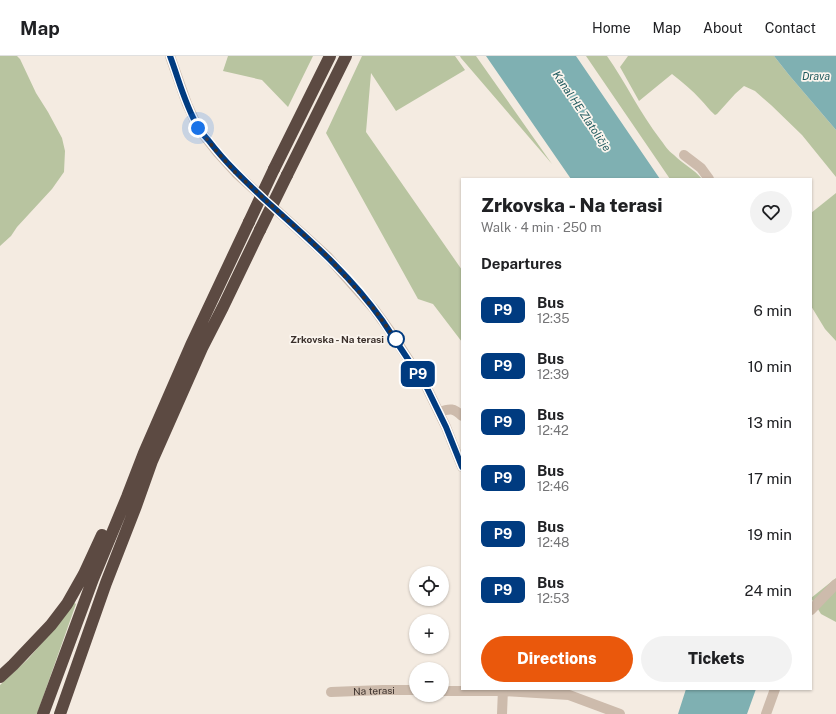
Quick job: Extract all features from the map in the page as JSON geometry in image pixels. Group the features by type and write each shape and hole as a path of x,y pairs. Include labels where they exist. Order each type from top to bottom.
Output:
{"highway":[{"path":"43,714 93,578 144,453 249,222 330,56"},
{"path":"60,714 106,582 152,461 202,348 346,56"},
{"path":"0,677 52,625 67,604 84,574 118,502 127,497"}],"street":[{"path":"170,56 187,104 198,128 217,152 236,173 328,257 374,309 398,342 427,388 446,427 461,464"},
{"path":"684,155 702,168 708,178"},
{"path":"439,412 445,409 452,409 461,415"},
{"path":"812,609 836,584"},
{"name":"Na terasi","path":"331,692 409,690"},
{"path":"449,691 503,690 569,695 620,714"},
{"path":"502,714 503,690"},
{"path":"766,714 775,690"}],"green space":[{"path":"0,56 17,56 20,59 36,93 62,138 65,151 64,172 52,189 17,227 11,236 0,246"},
{"path":"228,56 313,56 288,107 262,80 223,71"},
{"path":"362,56 455,56 465,70 396,111 371,73 366,132 461,269 461,341 433,304 418,299 326,133"},
{"path":"460,56 476,56 552,164 461,58"},
{"path":"586,56 607,56 646,119 666,147 701,178 669,178"},
{"path":"628,56 774,56 836,130 836,177 802,135 755,91 744,86 715,115 694,93 672,74 639,101 620,67"},
{"path":"836,193 836,341 825,329 812,308 812,212"},
{"path":"836,578 836,622 821,614 812,597"},
{"path":"73,602 76,604 37,714 0,714 0,685 28,659 60,622"}],"water":[{"name":"Kanal HE Zlatoličje","path":"486,56 576,56 659,178 570,178"},
{"name":"Drava","path":"774,56 836,56 836,130 789,75"},
{"path":"686,690 756,690 747,714 678,714"}],"bus line":[{"name":"P9","path":"170,56 187,104 198,128 217,152 236,173 328,257 358,290 382,320 427,388 446,427 461,464"}],"place":[{"name":"Zrkovska - Na terasi","path":"396,339"}],"route":[{"path":"198,128 236,173 328,257 374,309 396,339"}]}
